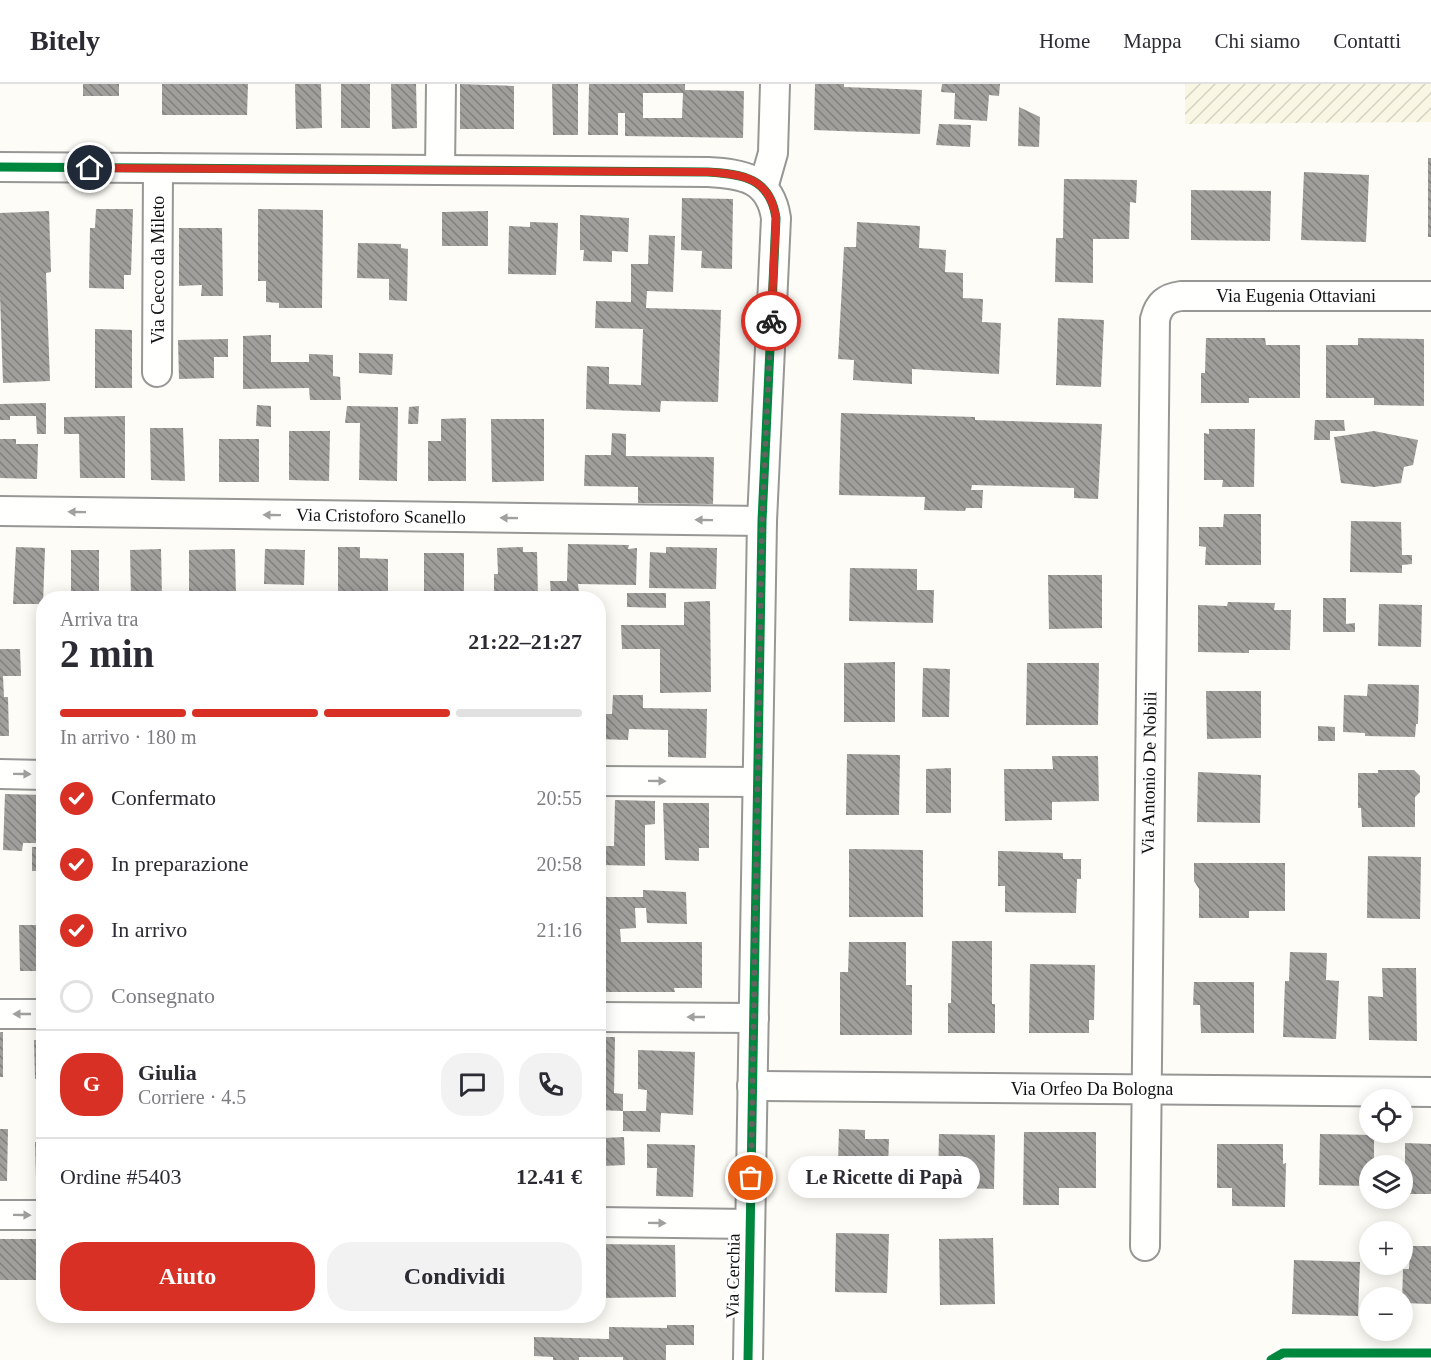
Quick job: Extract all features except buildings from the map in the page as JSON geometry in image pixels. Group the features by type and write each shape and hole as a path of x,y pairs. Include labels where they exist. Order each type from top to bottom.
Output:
{"street":[{"path":"440,170 441,84"},
{"path":"0,167 708,172 745,177 763,188 773,153 775,84"},
{"name":"Via Cecco da Mileto","path":"157,372 158,168"},
{"name":"Via Cerchia","path":"748,1360 762,521 776,218 774,206 763,188"},
{"name":"Via Eugenia Ottaviani","path":"1163,301 1181,296 1431,296"},
{"name":"Via Antonio De Nobili","path":"1145,1246 1154,334 1155,319 1163,301"},
{"name":"Via Cristoforo Scanello","path":"0,511 762,521"},
{"path":"0,774 36,775"},
{"path":"606,781 757,782"},
{"path":"0,1014 36,1014"},
{"path":"606,1017 754,1018"},
{"name":"Via Orfeo Da Bologna","path":"752,1086 1431,1092"},
{"path":"0,1215 36,1215"},
{"path":"606,1222 750,1224"}],"shaded area":[{"path":"1185,84 1431,84 1431,122 1185,124"}],"cycle path":[{"path":"0,167 708,172 743,177 761,186 768,194 776,218 762,521 748,1360"},
{"path":"1271,1360 1283,1353 1431,1353"}],"way so far":[{"path":"751,1178 762,521 771,321"}],"place":[{"name":"Le Ricette di Papà","path":"751,1178"}],"route":[{"path":"90,168 475,169 728,173 755,182 769,195 774,206 776,218 771,321"}]}
